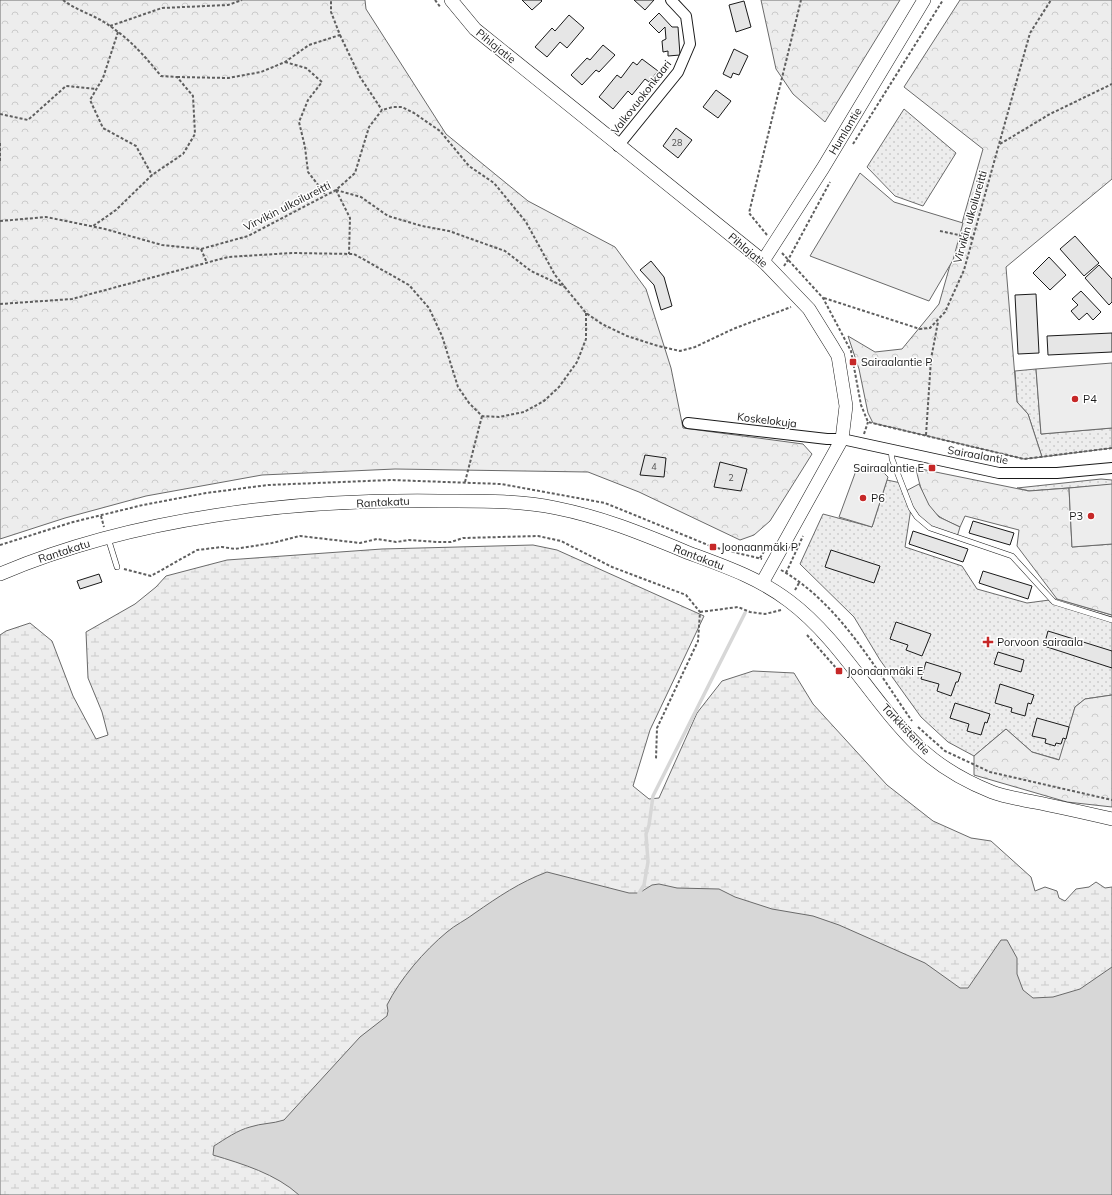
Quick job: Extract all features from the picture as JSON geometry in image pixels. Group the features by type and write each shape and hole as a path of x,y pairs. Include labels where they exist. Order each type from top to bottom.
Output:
{"street":[{"name":"Valkovuokonkaari","path":"618,146 678,72 690,44 686,16 670,0"},
{"name":"Humlantie","path":"763,260 775,244 924,0"},
{"name":"Pihlajatie","path":"447,5 618,146 763,260 809,310 838,356 846,406 842,439 762,583"},
{"name":"Koskelokuja","path":"688,423 827,439 842,439"},
{"name":"Sairaalantie","path":"842,439 999,473 1057,473 1112,468"},
{"name":"Rantakatu","path":"0,574 64,549 108,537 195,519 281,508 403,500 501,502 553,507 601,519 762,583"},
{"name":"Tarkkistentie","path":"762,583 788,600 813,622 920,748 959,776 994,793 1112,819"}],"lane":[{"path":"891,449 892,459 911,508 917,517 930,528 1012,556 1054,602 1112,620"},
{"path":"108,537 117,567"}],"path":[{"path":"63,0 110,26 128,38 161,76 228,78 261,72 285,62 309,44 340,35"},
{"path":"110,26 162,8 228,5 242,0"},
{"path":"331,0 331,12 340,35 360,77 382,110 393,107 402,107 414,113 440,131 469,166 494,183 526,222 555,275 586,313 602,324 627,336 680,351 695,347 744,324 794,306"},
{"path":"435,0 447,5"},
{"path":"801,0 749,213 788,260 823,298 851,351 861,406 868,422 1024,459 1112,448"},
{"path":"851,148 943,0"},
{"name":"Virvikin ulkoilureitti","path":"926,436 931,359 939,321 945,312 964,270 1030,33 1050,0"},
{"path":"118,32 103,78 90,100 103,128 136,146 152,175"},
{"path":"285,62 306,68 322,82 308,100 299,122 305,147 308,172 326,195"},
{"path":"92,227 116,210 152,175 184,154 195,134 193,96 177,77"},
{"path":"999,145 1050,114 1112,84"},
{"path":"0,114 28,120 66,86 96,89"},
{"name":"Virvikin ulkoilureitti","path":"0,222 46,217 162,245 201,249 248,236 336,190 354,173 369,127 382,110"},
{"path":"0,143 0,163"},
{"path":"777,274 788,260 830,181"},
{"path":"336,190 361,197 388,216 422,226 449,231 505,251 531,270 566,288"},
{"path":"336,190 350,218 349,254"},
{"path":"940,230 973,238"},
{"path":"201,249 207,263"},
{"path":"0,304 72,299 228,257 292,253 354,254 382,268 409,285 429,308 442,336 458,386 469,403 482,416 498,417 524,412 544,401 559,387 577,362 586,338 586,313"},
{"path":"823,298 920,329 930,328 939,321"},
{"path":"465,482 482,416"},
{"path":"0,545 73,522 143,505 206,493 268,485 368,481 465,482 501,484 604,503 713,547 760,558 805,586 847,630 914,724 945,751 990,772 1112,800"},
{"path":"117,567 151,576 197,550 222,548 235,549 272,543 300,536 360,543 377,539 396,542 409,540 451,542 463,538 538,536 561,541 612,567 686,595 700,612 698,641 658,728 656,759"},
{"path":"760,558 772,538"},
{"path":"700,612 738,607 750,612 765,614 781,611 785,615"},
{"path":"804,631 839,671"}],"green space":[{"path":"0,0 365,0 366,9 446,134 528,201 615,247 646,289 671,368 683,428 803,444 812,454 770,521 754,535 740,540 639,492 588,472 395,469 262,475 146,496 65,518 0,539"},
{"path":"761,0 900,0 825,122 793,94 776,69"},
{"path":"960,0 1112,0 1112,179 1006,267 1017,402 1028,414 1042,457 1024,459 873,423 868,413 859,369 848,336 875,352 902,349 939,304 983,149 904,87"},
{"path":"904,109 956,153 923,206 895,196 867,167"},
{"path":"1036,369 1041,434 1112,428 1112,448 1042,457 1028,414 1017,402 1015,371"},
{"path":"916,468 1029,491 1069,488 1072,547 1112,544 1112,615 1057,599 1017,546 1019,530 965,516 960,527 940,517 930,508 927,502 921,488"},
{"path":"1101,479 1112,480 1112,490 1107,485 1029,491 1017,488"},
{"path":"887,480 901,483 911,508 905,547 962,566 977,589 1027,603 1057,599 1112,615 1112,695 1085,699 1075,707 1060,760 1032,752 1006,729 974,756 948,742 921,717 880,660 854,617 800,564 823,514 872,527"},
{"path":"533,545 557,550 704,616 650,730 633,786 649,799 659,798 697,713 722,681 753,671 794,673 813,704 887,785 933,821 971,838 991,841 1031,877 1035,891 1045,887 1057,891 1059,898 1065,901 1076,889 1089,887 1096,882 1105,888 1112,887 1112,1036 452,1195 0,1195 0,635 6,631 30,623 52,641 73,696 96,739 108,735 102,712 88,678 86,632 135,604 156,587 166,576 227,560 382,549"},
{"path":"1112,695 1112,807 1067,802 974,775 974,756 1006,729 1032,752 1059,760 1075,707 1085,699"}],"shaded area":[{"path":"860,173 894,202 963,223 953,260 929,301 810,256"},
{"name":"P4","path":"1112,363 1112,428 1041,434 1036,369"},
{"name":"P6","path":"857,468 884,473 888,477 872,527 839,517"},
{"path":"919,484 929,505 939,517 960,527 957,537 930,528 917,517 904,492"},
{"name":"P3","path":"1112,484 1112,544 1072,547 1069,488"},
{"path":"547,872 629,893 639,893 652,885 659,884 677,888 719,889 735,897 772,909 813,916 839,925 925,963 960,988 968,988 1001,940 1007,940 1017,958 1017,974 1023,990 1033,998 1053,997 1080,989 1112,967 1112,1195 299,1195 270,1175 213,1155 214,1146 236,1132 245,1128 284,1120 360,1037 387,1016 387,1005 392,995 413,966 438,940 453,927 518,885"}],"building":[{"path":"522,0 541,0 542,1 532,10"},
{"path":"634,0 654,0 645,10"},
{"path":"744,1 751,27 736,32 729,5"},
{"path":"659,13 672,27 678,27 680,55 668,56 668,51 663,52 662,41 666,39 665,27 659,33 649,23"},
{"path":"569,15 584,28 567,48 560,42 547,57 535,47 552,28 555,31"},
{"path":"603,45 615,55 599,72 596,70 582,85 571,75 587,58 590,60"},
{"path":"734,49 748,56 739,75 733,73 731,78 723,74"},
{"path":"642,59 658,71 649,82 645,79 632,95 628,91 613,109 599,97 617,75 621,78 633,62 637,65"},
{"path":"716,90 731,101 718,118 703,107"},
{"path":"676,128 692,140 678,158 663,146"},
{"path":"1075,236 1099,263 1084,276 1060,249"},
{"path":"1049,257 1066,275 1050,290 1033,273"},
{"path":"651,261 664,277 672,306 661,310 654,285 640,270"},
{"path":"1099,265 1112,279 1112,302 1109,305 1085,278"},
{"path":"1081,291 1101,312 1093,320 1087,313 1079,320 1071,311 1078,305 1072,299"},
{"path":"1036,294 1039,353 1018,354 1015,295"},
{"path":"1112,333 1112,352 1048,355 1047,336"},
{"path":"645,455 666,458 664,477 640,475"},
{"path":"720,462 747,469 741,491 714,487"},
{"path":"973,521 1014,533 1010,545 969,533"},
{"path":"913,531 968,549 963,562 909,544"},
{"path":"831,550 880,566 874,583 825,567"},
{"path":"983,571 1032,586 1028,599 979,583"},
{"path":"99,574 102,582 80,589 77,581"},
{"path":"896,622 931,634 922,656 906,650 908,645 890,639"},
{"path":"1048,631 1112,651 1112,668 1044,646"},
{"path":"998,652 1024,660 1021,672 994,664"},
{"path":"926,662 961,673 951,696 937,691 939,684 921,679"},
{"path":"1000,684 1034,695 1031,704 1028,703 1025,716 1011,712 1012,708 995,703"},
{"path":"955,703 990,714 987,723 985,722 981,735 967,731 969,724 950,718"},
{"path":"1037,718 1069,727 1066,739 1063,738 1061,744 1056,743 1055,746 1045,743 1046,739 1032,736"}],"waterway":[{"path":"639,893 644,885 648,862 646,834 649,825 653,796 745,613"}],"place":[{"name":"Sairaalantie P","path":"853,362"},
{"name":"P4","path":"1075,399"},
{"name":"Sairaalantie E","path":"932,468"},
{"name":"P6","path":"863,498"},
{"name":"P3","path":"1091,516"},
{"name":"Joonaanmäki P","path":"713,547"},
{"name":"Porvoon sairaala","path":"988,642"},
{"name":"Joonaanmäki E","path":"839,671"}]}
